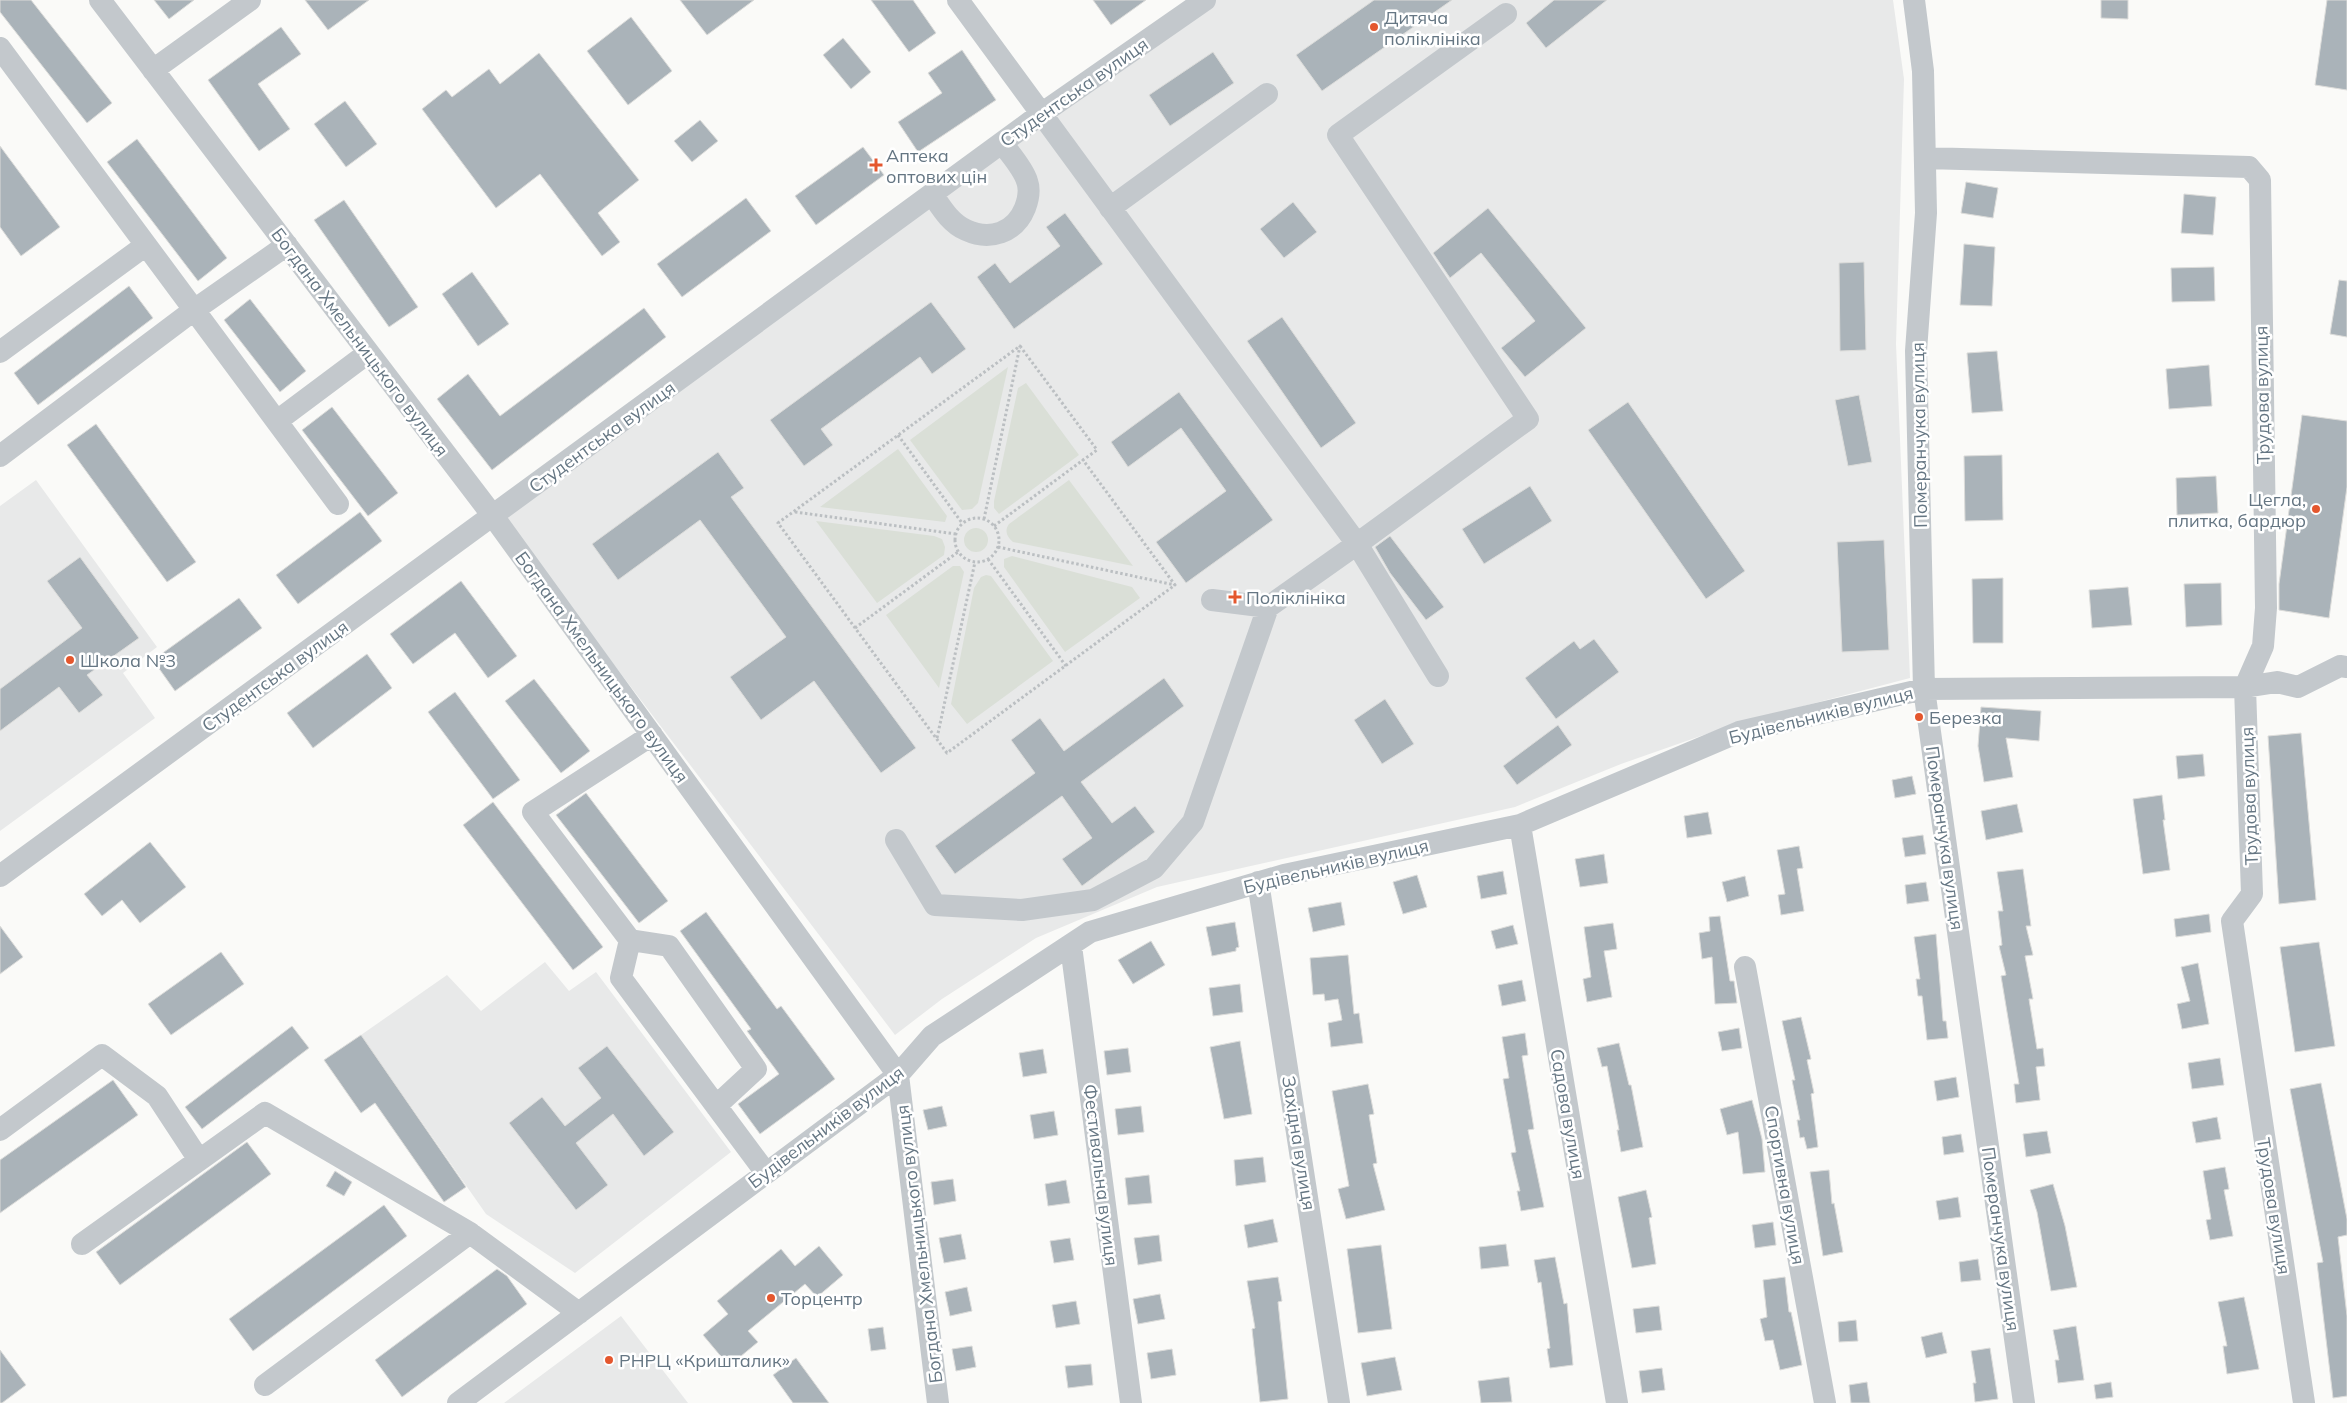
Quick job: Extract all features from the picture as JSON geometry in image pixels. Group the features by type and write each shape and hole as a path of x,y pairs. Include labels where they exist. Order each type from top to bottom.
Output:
{"street":[{"name":"Богдана Хмельницького вулиця","path":"100,0 493,516 898,1075 938,1403"},
{"path":"153,70 250,0"},
{"path":"958,0 1357,544 1438,676"},
{"name":"Студентська вулиця","path":"0,876 1041,114 1205,0"},
{"name":"Померанчука вулиця","path":"1914,0 1923,71 1926,213 1916,351 1924,689 2024,1403"},
{"path":"896,840 935,905 1022,910 1093,900 1154,868 1193,822 1268,607 1528,420 1338,135 1506,14"},
{"path":"0,48 338,504"},
{"path":"1110,208 1267,94"},
{"path":"932,194 955,224 966,230 980,235 994,235 1008,231 1022,213 1028,192 1027,181 1002,143"},
{"name":"Трудова вулиця","path":"1925,158 2249,167 2260,180 2266,608 2263,646 2245,686 2252,894 2232,921 2304,1403"},
{"path":"0,456 194,310 287,245"},
{"path":"0,352 146,246"},
{"path":"277,421 368,352"},
{"path":"1212,600 1268,607"},
{"name":"Будівельників вулиця","path":"458,1403 898,1075 932,1036 1090,932 1284,875 1520,825 1739,732 1924,689 2245,686 2277,682 2298,686 2340,666 2347,667"},
{"path":"652,735 533,812 630,940 669,946 756,1069 716,1106"},
{"name":"Садова вулиця","path":"1520,825 1617,1403"},
{"name":"Західна вулиця","path":"1258,882 1339,1403"},
{"path":"630,940 622,978 766,1173"},
{"name":"Фестивальна вулиця","path":"1071,946 1131,1403"},
{"name":"Спортивна вулиця","path":"1745,967 1825,1403"},
{"path":"0,1130 102,1054 157,1096 199,1160"},
{"path":"82,1244 265,1113 470,1233 579,1313"},
{"path":"265,1384 470,1233"}],"path":[{"path":"1020,346 778,523 947,753 1175,585"},
{"path":"994,526 1097,450 1020,346"},
{"path":"984,519 1020,346"},
{"path":"898,435 962,523"},
{"path":"1083,460 1175,585"},
{"path":"794,512 956,534"},
{"path":"977,518 984,519 994,526 999,540 998,547 988,559 975,562 966,559 958,552 955,540 962,523 977,518"},
{"path":"998,547 1175,585"},
{"path":"855,628 958,552"},
{"path":"988,559 1066,666"},
{"path":"936,738 975,562"}],"shaded area":[{"name":"Поліклініка","path":"1215,0 1893,0 1904,79 1896,344 1910,678 1732,725 1621,764 1515,807 1157,887 1036,938 942,999 895,1035 502,517"},
{"path":"1008,367 978,503 972,509 962,510 910,440"},
{"path":"1026,383 1079,455 999,514 994,508 994,501 1018,388"},
{"path":"898,449 947,516 945,522 820,507"},
{"name":"Школа №3","path":"36,480 157,647 123,673 155,718 0,831 0,506"},
{"path":"1069,480 1133,566 1013,542 1009,538 1006,531 1009,524"},
{"path":"816,521 934,536 942,539 945,547 944,555 877,603"},
{"path":"976,528 985,531 988,540 985,549 976,552 967,549 964,540 967,531"},
{"path":"1012,556 1132,587 1140,598 1065,652 1004,567 1004,559"},
{"path":"953,566 960,566 964,572 939,688 886,615"},
{"path":"991,576 1053,661 967,724 951,704 974,588 981,577"},
{"path":"545,962 569,991 596,972 731,1152 575,1273 486,1214 361,1035 447,975 481,1011"},
{"name":"РНРЦ «Кришталик»","path":"621,1316 688,1403 504,1403"}],"building":[{"path":"0,0 31,0 112,103 87,123 0,12"},
{"path":"154,0 194,0 169,19"},
{"path":"305,0 369,0 328,30"},
{"path":"680,0 754,0 707,35"},
{"path":"871,0 913,0 936,33 909,52"},
{"path":"1093,0 1146,0 1111,25"},
{"name":"Дитяча поліклініка","path":"1374,0 1452,0 1322,91 1296,55"},
{"path":"1554,0 1607,0 1546,48 1526,23"},
{"path":"2101,0 2128,0 2128,19 2101,18"},
{"path":"2327,0 2347,0 2347,90 2315,85"},
{"path":"631,17 672,71 628,105 587,51"},
{"path":"281,27 301,54 258,84 290,129 259,151 208,80"},
{"path":"843,38 871,72 851,89 823,55"},
{"path":"962,50 996,100 918,152 898,122 942,93 928,73"},
{"path":"1213,52 1234,83 1170,126 1149,95"},
{"path":"539,53 639,180 598,213 620,242 602,256 540,174 496,208 422,109 446,90 452,97 489,69 500,84"},
{"path":"345,101 377,144 346,167 314,124"},
{"path":"700,120 718,141 692,162 674,141"},
{"path":"137,139 227,258 198,281 107,162"},
{"path":"0,146 60,227 21,256 0,227"},
{"path":"863,147 884,175 816,225 795,196"},
{"path":"1966,182 1998,188 1993,218 1961,213"},
{"path":"2184,194 2216,197 2213,235 2181,233"},
{"path":"746,198 771,231 682,297 657,264"},
{"path":"344,200 418,307 389,327 314,220"},
{"path":"1293,202 1317,232 1284,258 1260,229"},
{"path":"1488,208 1586,328 1525,377 1501,348 1535,321 1481,253 1450,278 1433,253"},
{"path":"1065,213 1103,264 1014,329 977,277 995,263 1010,283 1060,246 1046,227"},
{"path":"1964,244 1995,247 1992,306 1960,305"},
{"path":"1864,262 1866,350 1840,351 1839,263"},
{"path":"2214,267 2215,301 2172,302 2171,268"},
{"path":"472,272 509,324 478,346 442,294"},
{"path":"2339,280 2347,281 2347,337 2330,334"},
{"path":"129,286 153,318 38,405 14,373"},
{"path":"250,299 306,371 280,392 224,320"},
{"path":"931,302 966,349 932,374 920,357 821,429 833,445 804,466 770,420"},
{"path":"644,308 666,337 492,470 437,399 468,374 500,416"},
{"path":"1282,317 1356,423 1321,448 1247,341"},
{"path":"1997,351 2003,411 1972,413 1967,353"},
{"path":"2209,365 2212,406 2169,409 2166,369"},
{"path":"1179,392 1273,520 1186,583 1156,542 1226,491 1181,428 1128,467 1111,442"},
{"path":"1859,395 1872,462 1848,466 1835,400"},
{"path":"1628,402 1745,571 1706,599 1588,430"},
{"path":"332,407 398,493 368,516 302,430"},
{"path":"2302,415 2347,421 2347,487 2329,618 2279,610 2279,584"},
{"path":"96,424 196,562 167,582 67,445"},
{"path":"718,452 744,488 731,497 916,748 881,773 814,681 761,720 730,677 786,637 700,520 618,580 592,544"},
{"path":"2002,455 2003,520 1965,521 1964,456"},
{"path":"2216,476 2218,513 2177,515 2176,478"},
{"path":"1530,486 1552,521 1484,564 1462,529"},
{"path":"360,512 382,541 298,604 276,575"},
{"path":"1390,536 1444,607 1426,620 1390,573 1375,547"},
{"path":"1884,540 1889,650 1842,652 1837,542"},
{"path":"80,557 139,638 87,675 103,695 79,713 59,687 0,731 0,689 82,628 47,581"},
{"path":"2003,578 2003,643 1973,643 1972,579"},
{"path":"461,581 517,656 488,678 455,633 413,664 390,634"},
{"path":"2221,583 2222,625 2186,627 2184,584"},
{"path":"2128,587 2132,625 2092,628 2089,590"},
{"path":"239,598 262,628 175,691 153,660"},
{"path":"1594,639 1619,672 1556,719 1525,678 1574,641 1580,649"},
{"path":"367,654 392,688 313,748 287,713"},
{"path":"1164,678 1184,706 1081,782 1112,823 1135,806 1155,832 1082,886 1062,859 1092,838 1062,796 955,874 935,846 1035,773 1011,740 1040,718 1064,751"},
{"path":"534,679 590,751 561,773 505,701"},
{"path":"455,692 520,780 493,799 428,712"},
{"path":"1385,699 1414,744 1382,764 1354,720"},
{"path":"1981,707 2041,711 2039,741 2006,738 2013,777 1984,782 1978,746"},
{"path":"1558,725 1572,745 1517,785 1503,766"},
{"path":"2301,733 2316,900 2279,904 2268,736"},
{"path":"2203,754 2205,776 2178,779 2176,756"},
{"path":"1912,776 1916,794 1895,798 1892,780"},
{"path":"586,793 668,901 639,923 556,815"},
{"path":"2162,795 2165,820 2163,820 2170,870 2143,874 2133,799"},
{"path":"493,802 603,947 573,970 463,825"},
{"path":"2017,804 2023,832 1986,840 1981,811"},
{"path":"1708,812 1712,834 1687,838 1684,816"},
{"path":"1923,835 1926,854 1905,857 1902,838"},
{"path":"150,842 186,887 140,923 122,900 102,916 84,894"},
{"path":"1799,846 1803,868 1797,869 1804,911 1781,915 1778,895 1785,894 1777,850"},
{"path":"1604,854 1608,883 1580,887 1575,859"},
{"path":"2023,869 2031,926 2026,926 2033,955 2025,956 2033,999 2029,999 2037,1049 2043,1048 2045,1066 2036,1067 2040,1100 2016,1103 2014,1084 2019,1084 2001,976 2006,975 1999,946 2002,945 1998,911 2003,911 1997,872"},
{"path":"1503,871 1507,894 1481,899 1477,876"},
{"path":"1417,875 1427,907 1403,914 1393,882"},
{"path":"1745,876 1749,896 1727,902 1722,882"},
{"path":"1926,882 1929,901 1907,904 1905,885"},
{"path":"1341,902 1345,925 1313,932 1308,908"},
{"path":"706,912 777,1009 781,1006 835,1079 760,1134 738,1104 779,1074 747,1031 751,1029 680,931"},
{"path":"2209,914 2211,932 2176,937 2174,919"},
{"path":"1720,916 1730,981 1734,981 1737,1003 1715,1004 1712,957 1702,959 1699,933 1710,931 1709,917"},
{"path":"1235,922 1239,947 1236,948 1236,951 1212,956 1206,927"},
{"path":"1613,923 1617,949 1604,951 1612,997 1587,1002 1583,979 1591,977 1584,927"},
{"path":"1513,925 1518,944 1496,949 1491,931"},
{"path":"0,926 23,957 0,974"},
{"path":"1936,934 1943,1021 1946,1021 1948,1038 1927,1040 1922,996 1918,996 1916,979 1920,979 1914,937"},
{"path":"1151,941 1165,965 1133,984 1118,960"},
{"path":"2319,942 2335,1046 2295,1052 2280,947"},
{"path":"221,952 244,984 171,1035 148,1004"},
{"path":"1348,955 1354,1014 1359,1013 1363,1043 1331,1047 1328,1023 1342,1020 1338,999 1325,1001 1324,994 1313,995 1310,958"},
{"path":"2198,963 2209,1024 2182,1029 2177,1004 2190,1001 2181,967"},
{"path":"1522,980 1526,1001 1502,1006 1498,985"},
{"path":"1240,984 1243,1012 1213,1016 1209,988"},
{"path":"1801,1017 1811,1059 1807,1060 1814,1093 1811,1094 1818,1147 1807,1149 1804,1137 1800,1138 1797,1120 1800,1120 1792,1080 1795,1080 1782,1021"},
{"path":"292,1026 309,1048 202,1129 185,1107"},
{"path":"1739,1028 1742,1048 1722,1051 1718,1032"},
{"path":"1525,1033 1528,1055 1522,1056 1534,1129 1528,1130 1544,1207 1521,1211 1517,1191 1520,1191 1511,1153 1516,1152 1503,1079 1509,1078 1502,1037"},
{"path":"361,1035 466,1187 444,1202 375,1103 361,1113 324,1060"},
{"path":"1240,1041 1252,1114 1224,1119 1210,1047"},
{"path":"1619,1043 1629,1085 1631,1085 1643,1147 1621,1152 1617,1130 1619,1130 1607,1066 1602,1067 1597,1048"},
{"path":"607,1046 674,1132 644,1156 613,1114 576,1143 608,1185 576,1210 509,1123 542,1097 565,1126 601,1098 578,1068"},
{"path":"1128,1048 1131,1072 1107,1075 1104,1051"},
{"path":"1043,1049 1047,1073 1023,1077 1019,1053"},
{"path":"2220,1058 2224,1085 2192,1089 2188,1063"},
{"path":"1956,1077 1959,1097 1937,1101 1934,1081"},
{"path":"113,1080 138,1115 0,1213 0,1160"},
{"path":"2321,1083 2347,1219 2347,1235 2338,1237 2347,1316 2347,1396 2333,1398 2317,1263 2323,1262 2290,1089"},
{"path":"1368,1084 1374,1114 1369,1115 1377,1163 1373,1164 1385,1210 1346,1219 1338,1189 1349,1186 1332,1091"},
{"path":"1752,1100 1762,1139 1765,1172 1743,1174 1738,1132 1727,1135 1720,1109"},
{"path":"942,1106 947,1126 928,1130 923,1110"},
{"path":"1141,1106 1144,1132 1118,1135 1115,1109"},
{"path":"1054,1111 1058,1135 1034,1139 1030,1115"},
{"path":"2217,1117 2221,1139 2196,1143 2192,1122"},
{"path":"2047,1131 2051,1153 2026,1157 2023,1134"},
{"path":"1961,1134 1964,1152 1944,1155 1942,1137"},
{"path":"247,1142 271,1174 120,1285 96,1252"},
{"path":"1263,1157 1266,1182 1236,1186 1234,1160"},
{"path":"2225,1167 2229,1189 2224,1190 2233,1236 2210,1240 2206,1220 2211,1219 2203,1171"},
{"path":"1829,1170 1832,1204 1834,1203 1843,1252 1823,1256 1810,1172"},
{"path":"335,1171 352,1182 344,1196 326,1186"},
{"path":"1149,1175 1152,1203 1128,1205 1125,1178"},
{"path":"953,1179 956,1201 934,1205 931,1182"},
{"path":"1066,1180 1070,1203 1048,1206 1045,1184"},
{"path":"2053,1184 2065,1226 2077,1287 2051,1291 2037,1212 2030,1190"},
{"path":"1646,1190 1652,1217 1649,1218 1656,1264 1632,1268 1618,1197"},
{"path":"1958,1197 1961,1217 1939,1220 1936,1201"},
{"path":"384,1205 407,1236 253,1351 229,1319"},
{"path":"1273,1219 1278,1242 1248,1248 1244,1225"},
{"path":"1773,1222 1776,1245 1755,1248 1752,1225"},
{"path":"961,1234 966,1259 944,1263 939,1238"},
{"path":"1159,1235 1162,1261 1138,1265 1134,1238"},
{"path":"1070,1238 1074,1260 1054,1263 1050,1241"},
{"path":"1506,1244 1509,1266 1481,1269 1479,1247"},
{"path":"1381,1245 1392,1329 1358,1333 1347,1249"},
{"path":"819,1246 843,1275 817,1297 805,1284 748,1331 758,1342 729,1366 703,1335 728,1314 717,1301 781,1249 795,1266"},
{"path":"1555,1257 1564,1304 1567,1303 1573,1365 1550,1368 1547,1349 1550,1348 1541,1282 1538,1283 1534,1260"},
{"path":"1978,1259 1981,1280 1961,1282 1959,1262"},
{"path":"497,1269 507,1276 527,1304 402,1397 375,1360"},
{"path":"1278,1277 1282,1301 1278,1302 1288,1399 1260,1402 1252,1329 1255,1328 1247,1281"},
{"path":"1785,1277 1789,1312 1791,1312 1802,1365 1780,1370 1773,1340 1765,1341 1760,1319 1767,1317 1763,1280"},
{"path":"967,1287 972,1311 950,1316 945,1292"},
{"path":"1160,1294 1165,1319 1138,1324 1133,1299"},
{"path":"2244,1297 2259,1369 2227,1374 2223,1346 2227,1346 2218,1302"},
{"path":"1076,1301 1080,1324 1056,1328 1052,1305"},
{"path":"1659,1306 1662,1330 1636,1333 1633,1309"},
{"path":"1856,1320 1858,1341 1839,1342 1838,1322"},
{"path":"2076,1326 2084,1380 2058,1383 2055,1360 2059,1360 2053,1330"},
{"path":"883,1327 886,1349 871,1351 868,1329"},
{"path":"1942,1332 1947,1353 1926,1358 1921,1337"},
{"path":"972,1346 976,1367 956,1371 952,1349"},
{"path":"1990,1348 1998,1399 1975,1402 1973,1383 1976,1383 1971,1351"},
{"path":"1172,1349 1176,1375 1151,1379 1147,1353"},
{"path":"0,1350 26,1385 2,1403 0,1403"},
{"path":"1395,1357 1402,1390 1367,1396 1361,1363"},
{"path":"796,1358 829,1403 793,1403 773,1375"},
{"path":"1091,1364 1093,1385 1068,1388 1065,1366"},
{"path":"1662,1368 1665,1390 1642,1393 1639,1371"},
{"path":"1509,1377 1512,1402 1481,1403 1478,1381"},
{"path":"1867,1382 1870,1403 1851,1403 1849,1385"},
{"path":"2111,1382 2113,1397 2096,1399 2094,1385"}],"place":[{"name":"Дитяча поліклініка","path":"1374,27"},
{"name":"Аптека оптових цін","path":"876,165"},
{"name":"Цегла, плитка, бардюр","path":"2316,509"},
{"name":"Поліклініка","path":"1235,597"},
{"name":"Школа №3","path":"70,660"},
{"name":"Березка","path":"1919,717"},
{"name":"Торцентр","path":"771,1298"},
{"name":"РНРЦ «Кришталик»","path":"609,1360"}]}
